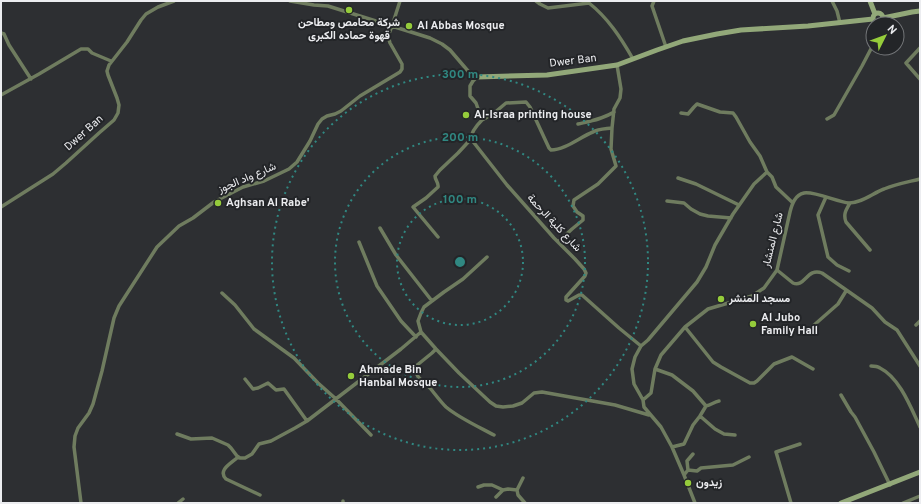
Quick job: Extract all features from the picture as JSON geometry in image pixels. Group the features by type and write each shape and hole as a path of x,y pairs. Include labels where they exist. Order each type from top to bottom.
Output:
{"street":[{"path":"1,95 31,79 80,49 88,49 92,53 111,61 125,45 146,14 158,6 174,1"},
{"path":"290,1 314,5 322,3 430,38 442,44 453,53 468,71 477,78 470,86 470,96 476,104 482,120"},
{"name":"شارع واد الجوز","path":"81,503 74,448 75,436 78,428 89,414 93,404 114,318 119,306 157,248 180,226 214,202 289,169 297,162 322,119 341,111 360,96 400,72 402,69 402,64 388,39 388,36 400,1"},
{"path":"536,1 548,8 579,2 589,3 599,11 615,29 633,59"},
{"path":"654,1 652,6 666,47"},
{"path":"832,1 837,10 840,23"},
{"path":"870,1 875,14 880,14 882,16"},
{"path":"893,16 920,11"},
{"name":"Dwer Ban","path":"477,78 547,75 617,65 683,41 741,30 865,22"},
{"path":"1,34 4,34 9,45 31,79"},
{"path":"920,48 906,63 920,79"},
{"path":"827,119 834,115 867,56"},
{"name":"Dwer Ban","path":"1,207 53,174 115,118 118,113 119,105 107,73 111,61"},
{"path":"558,242 572,228 583,220 583,216 577,212 573,206 574,200 598,184 616,166 611,149 614,112 620,98 621,89 617,65"},
{"path":"438,237 413,207 438,187 435,176 471,139 473,131 482,120 493,114 506,103 526,102 530,107 551,150 557,150 595,131 612,128"},
{"path":"681,113 688,114 697,104 720,112 732,113 760,156 776,187 793,203"},
{"path":"578,124 609,115 614,112"},
{"name":"شارع كلية الرحمة","path":"471,139 507,185 586,272 585,276 566,297 566,300 568,301 582,295 641,346"},
{"path":"694,503 672,447 661,427 644,407 643,400 634,384 632,368 635,357 641,346 648,340 697,282 730,218 754,184 767,172"},
{"path":"678,178 696,184 739,205"},
{"path":"870,250 846,222 844,212 850,203 858,201 883,189 904,182 920,179"},
{"name":"شارع المنشار","path":"643,400 651,393 655,369 661,354 685,327 708,309 752,296 764,288 777,270 790,212 796,197 805,193 811,193 850,203"},
{"path":"826,197 818,215 828,257 837,265 849,271"},
{"path":"667,201 684,203 700,214 730,218"},
{"path":"380,228 396,255 432,301"},
{"path":"359,242 377,286 401,321 416,337"},
{"path":"487,257 463,279 424,307 418,321 421,332 459,373 496,406 513,406 522,403 534,393 542,392 616,405 650,415"},
{"path":"777,270 793,283 797,284 801,283 812,273 819,272 872,308 885,322 897,330 920,366"},
{"path":"805,332 838,304 846,291"},
{"path":"222,293 235,305 254,329 294,358 371,435"},
{"path":"916,325 920,321"},
{"path":"685,327 713,362 750,383 757,381 774,364 792,357 813,369"},
{"path":"177,434 191,440 212,438 230,446 238,457 245,458 250,456 259,444 271,441 307,421 421,332"},
{"path":"436,349 416,366 415,371 419,378 449,409 494,435"},
{"path":"871,366 879,367 890,375 907,400 920,427"},
{"path":"655,369 672,375 693,391 706,406"},
{"path":"245,379 253,389 268,383 276,390 284,389 307,421"},
{"path":"841,395 871,446 890,485"},
{"path":"672,447 684,444 693,426 706,406 719,401"},
{"path":"700,416 715,429 724,434 736,435"},
{"path":"791,503 776,452 800,444"},
{"path":"684,475 688,470 687,461 693,454"},
{"path":"688,470 697,471 700,468 733,465 749,456"},
{"path":"238,457 223,470 223,476 226,479 260,495"},
{"path":"841,503 920,472"},
{"path":"523,478 517,490 518,495 525,503"},
{"path":"478,487 492,485 503,490 517,490"},
{"path":"496,497 503,490"},
{"path":"903,503 920,496"},
{"path":"178,503 182,499"}],"place":[{"name":"شركة محامص ومطاحن قهوة حماده الكبرى","path":"349,10"},
{"name":"Al Abbas Mosque","path":"409,26"},
{"name":"Al-Israa printing house","path":"466,115"},
{"name":"Aghsan Al Rabe'","path":"218,203"},
{"name":"مسجد المنشر","path":"721,299"},
{"name":"Al Jubo Family Hall","path":"753,324"},
{"name":"Ahmade Bin Hanbal Mosque","path":"351,376"},
{"name":"زيدون","path":"688,483"}]}
